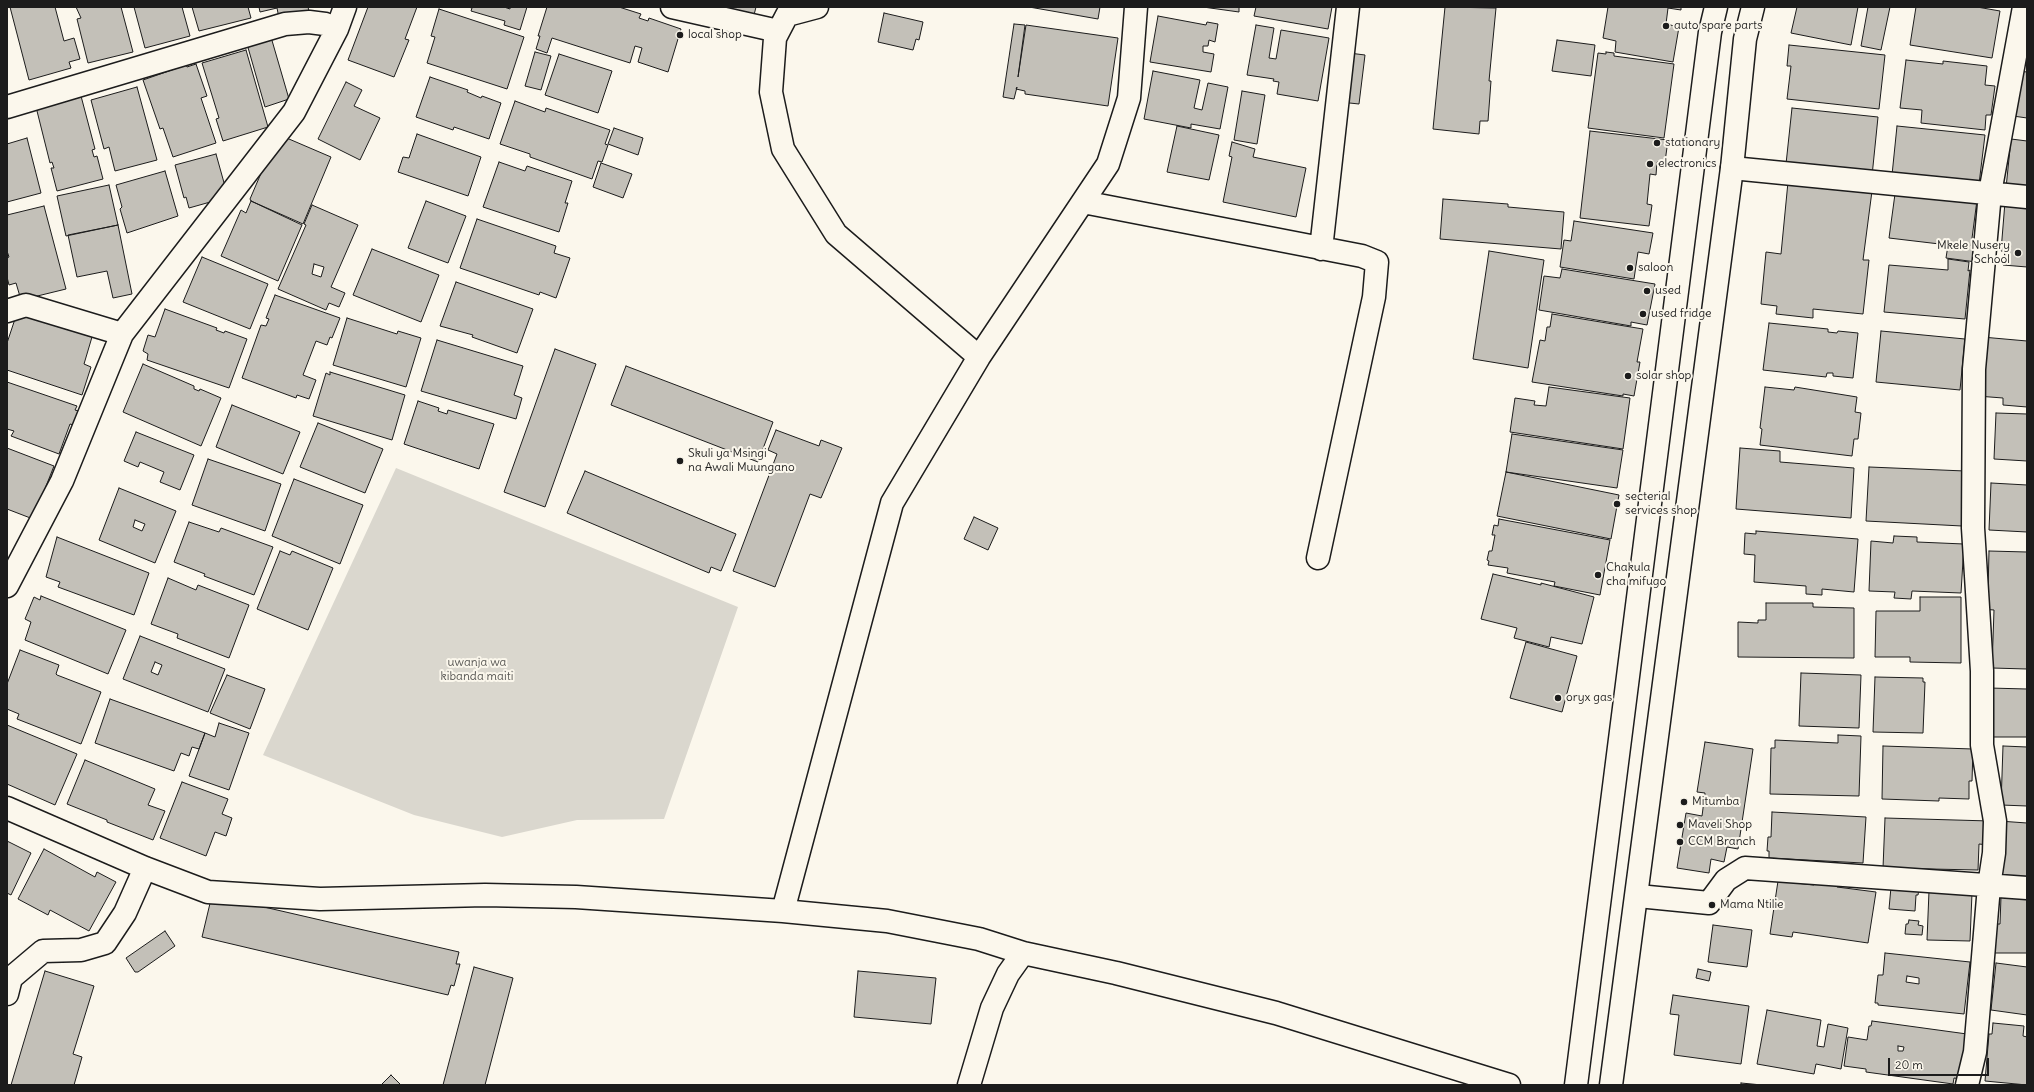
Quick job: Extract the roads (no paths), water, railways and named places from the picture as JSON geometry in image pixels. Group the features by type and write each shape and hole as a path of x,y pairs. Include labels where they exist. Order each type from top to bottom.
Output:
{"street":[{"path":"7,586 62,481 122,334 294,112 337,29 345,7"},
{"path":"672,7 778,31"},
{"path":"817,7 787,15 775,38 771,92 783,149 836,234 979,357"},
{"path":"783,911 892,503 979,357 1108,164 1129,98 1136,7"},
{"path":"1321,249 1348,7"},
{"path":"1576,1085 1710,32 1716,7"},
{"path":"1612,1085 1638,896 1732,168 1745,39 1753,7"},
{"path":"1967,1085 1975,1052 1989,886 1994,853 1995,821 1982,745 1982,671 1973,520 1974,369 1990,193 2024,7"},
{"path":"7,107 285,24 309,22 325,24 337,29"},
{"path":"1732,168 2027,197"},
{"path":"1083,202 1362,256 1377,262 1374,297 1318,558"},
{"path":"7,311 26,306 122,334"},
{"path":"7,808 145,868 208,892 320,899 485,895 568,897 783,911 886,921 979,939 1023,953 1116,973 1276,1013 1509,1085"},
{"path":"7,994 11,978 43,951 81,950 105,943 125,913 145,868"},
{"path":"1638,896 1709,903 1726,880 1745,868 2027,888"},
{"path":"969,1085 992,1008 1008,974 1023,953"}],"place":[{"name":"auto spare parts","path":"1666,26"},
{"name":"local shop","path":"680,35"},
{"name":"stationary","path":"1657,143"},
{"name":"electronics","path":"1650,164"},
{"name":"Mkele Nusery School","path":"2018,253"},
{"name":"saloon","path":"1630,268"},
{"name":"used","path":"1647,291"},
{"name":"used fridge","path":"1643,314"},
{"name":"solar shop","path":"1628,376"},
{"name":"Skuli ya Msingi na Awali Muungano","path":"680,461"},
{"name":"secterial services shop","path":"1617,504"},
{"name":"Chakula cha mifugo","path":"1598,575"},
{"name":"oryx gas","path":"1558,698"},
{"name":"Mitumba","path":"1684,802"},
{"name":"Maveli Shop","path":"1680,825"},
{"name":"CCM Branch","path":"1680,842"},
{"name":"Mama Ntilie","path":"1712,905"}],"park label":[{"name":"uwanja wa kibanda maiti","path":"477,670"}]}
